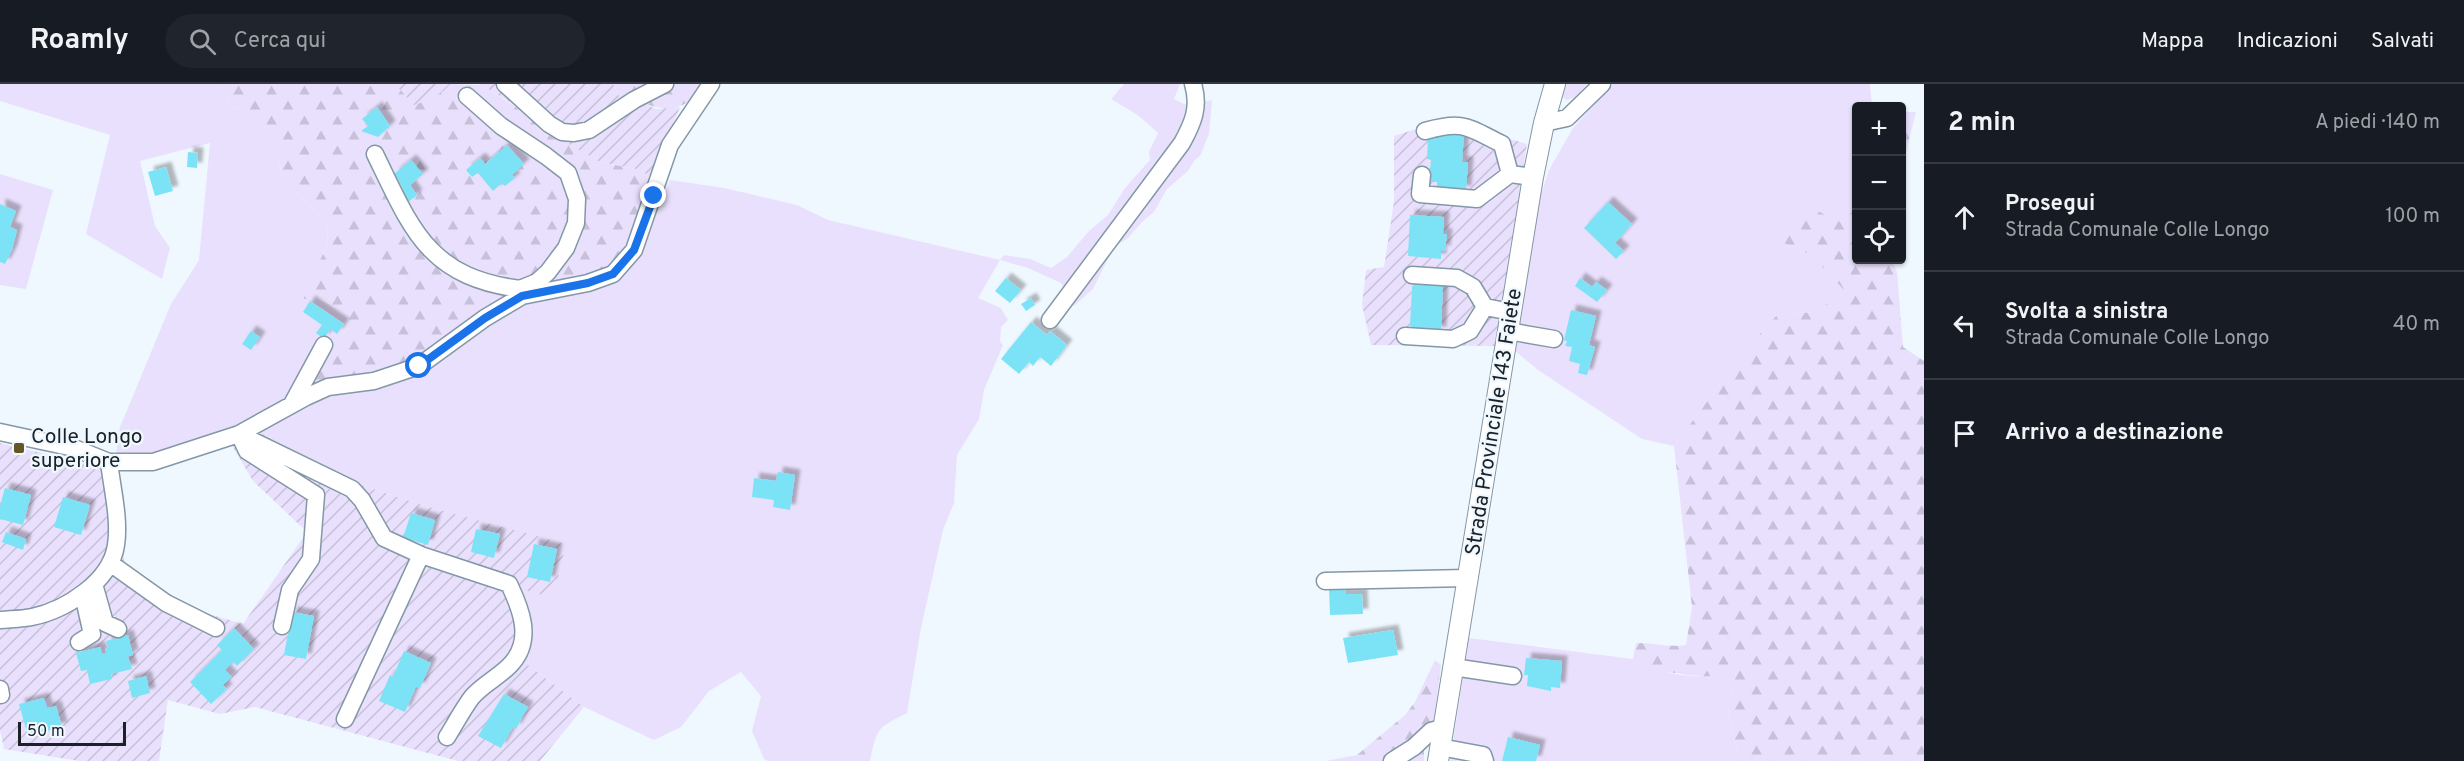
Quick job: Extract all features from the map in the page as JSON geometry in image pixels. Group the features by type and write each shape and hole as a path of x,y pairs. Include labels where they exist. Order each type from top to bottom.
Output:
{"main road":[{"name":"Strada Provinciale 143 Faiete","path":"1440,746 1533,177 1555,84"}],"street":[{"path":"505,84 549,124 562,132 574,134 589,130 634,100 665,84"},
{"path":"375,154 404,214 438,258 472,279 521,292 596,280 613,274 634,250 670,145 711,84"},
{"path":"1050,320 1182,143 1195,119 1197,97 1193,84"},
{"path":"1544,123 1567,118 1602,84"},
{"path":"0,432 74,448 109,462 153,462 239,434 328,387 374,381 419,366 537,282 566,248 576,223 577,199 568,173 501,126 467,96"},
{"path":"1425,131 1449,124 1464,125 1502,144 1510,174"},
{"path":"1422,175 1420,194 1477,199 1510,174 1533,177"},
{"path":"1412,275 1457,278 1473,287 1485,307 1511,312"},
{"path":"1405,336 1453,339 1470,331 1485,307"},
{"path":"1508,331 1554,339"},
{"path":"291,405 324,345"},
{"path":"239,434 352,489 362,500 384,538 421,555 509,584 519,605 524,627 522,648 512,664 472,697 447,737"},
{"path":"239,434 247,451 316,495 311,559 290,590 282,626"},
{"path":"0,620 34,617 88,589 107,570 116,546 117,528 109,462"},
{"path":"345,719 421,555"},
{"path":"110,563 166,603 216,628"},
{"path":"1325,581 1467,578"},
{"path":"88,589 105,623 118,629"},
{"path":"79,642 92,634 88,589"},
{"path":"1453,667 1513,676"},
{"path":"1392,761 1414,747 1431,731 1440,746 1483,755 1485,761"}],"green space":[{"path":"0,84 221,84 230,107 246,110 256,117 263,124 273,142 283,182 301,196 328,226 327,247 308,282 309,299 315,297 331,305 340,311 351,324 341,337 332,342 306,387 255,420 156,457 116,455 120,427 171,304 199,260 210,143 140,161 155,226 170,248 162,279 86,234 110,135 0,101"},
{"path":"221,84 395,84 398,87 445,90 450,84 482,85 600,162 636,169 652,177 625,251 603,269 572,280 511,293 504,300 416,358 390,371 306,387 332,342 341,337 351,324 340,311 324,300 304,299 308,282 327,247 328,226 301,196 283,182 273,142 263,124 248,111 230,107"},
{"path":"395,84 450,84 438,95 414,105"},
{"path":"480,84 613,84 620,98 644,103 656,109 680,107 652,177 636,169 600,162 555,136 508,101"},
{"path":"613,84 705,84 685,104 666,108 620,98"},
{"path":"1124,84 1180,84 1174,99 1184,104 1190,105 1212,100 1209,134 1200,156 1188,171 1167,189 1154,212 1128,238 1114,247 1093,289 1074,306 1061,283 1028,268 1000,260 1004,255 1030,259 1051,268 1067,257 1088,232 1108,215 1125,188 1150,160 1149,152 1158,133 1139,116 1111,99"},
{"path":"1563,84 1587,84 1575,97 1567,100 1560,96"},
{"path":"1613,84 1870,84 1872,102 1852,102 1852,206 1842,222 1781,242 1810,254 1846,292 1813,312 1777,315 1746,349 1674,446 1642,439 1538,370 1513,349 1535,213 1549,170 1573,128"},
{"path":"1906,112 1916,112 1906,152"},
{"path":"1447,119 1527,144 1496,346 1371,345 1362,305 1366,270 1384,267 1394,201 1394,136"},
{"path":"0,174 53,190 26,289 0,285"},
{"path":"670,180 724,188 797,205 828,220 1000,260 978,298 1001,308 1008,320 1001,327 1000,341 1003,345 984,390 979,419 957,455 954,503 943,530 921,628 907,713 880,730 870,761 768,761 764,759 752,731 761,696 741,672 709,691 681,727 654,740 584,707 528,665 528,626 521,588 425,506 355,483 268,440 262,432 301,405 322,396 347,392 478,331 520,305 635,260"},
{"path":"1800,203 1841,222 1852,205 1852,264 1894,264 1897,272 1903,347 1924,361 1924,761 1740,761 1728,712 1736,672 1706,676 1666,672 1644,674 1633,659 1636,643 1686,645 1692,607 1674,446 1746,349 1777,315 1813,312 1846,292 1810,254 1781,242"},
{"path":"262,432 268,440 355,483 425,506 566,544 556,586 549,597 521,589 528,626 528,665 584,707 540,761 458,761 255,707 220,714 168,700 159,761 79,761 4,749 0,730 0,443 118,471 125,519 124,562 161,589 202,612 243,624 307,532 253,481 231,444"},
{"path":"1469,638 1633,659 1644,673 1659,671 1703,676 1736,672 1728,712 1740,761 1450,761"},
{"path":"1435,660 1441,665 1431,745 1424,748 1424,761 1326,761 1357,755 1405,715 1415,702"}],"building":[{"path":"377,107 390,126 378,137 361,131 368,126 362,119"},
{"path":"1438,132 1464,134 1462,162 1468,162 1466,191 1437,189 1437,182 1429,182 1431,160 1427,159 1428,138 1438,138"},
{"path":"507,145 524,164 512,175 515,178 505,186 502,183 493,191 478,173 472,177 466,170 480,158 485,164"},
{"path":"188,152 198,153 197,168 187,167"},
{"path":"411,160 423,174 410,185 417,195 407,203 401,184 394,174"},
{"path":"166,167 173,191 155,196 148,172"},
{"path":"1608,202 1632,224 1615,243 1624,251 1616,259 1584,228"},
{"path":"0,204 16,211 10,227 17,230 12,250 5,264 0,262"},
{"path":"1410,215 1444,217 1443,234 1447,234 1445,251 1441,250 1441,259 1408,256"},
{"path":"1006,278 1021,290 1010,303 995,291"},
{"path":"1580,278 1592,287 1596,282 1607,290 1597,302 1575,286"},
{"path":"1414,282 1443,282 1441,332 1412,329 1410,325"},
{"path":"1031,298 1035,305 1026,311 1021,304"},
{"path":"310,301 344,324 337,334 330,329 324,339 316,333 322,325 303,312"},
{"path":"1571,310 1596,316 1589,345 1595,347 1587,375 1578,373 1580,364 1569,361 1572,347 1565,346 1567,341 1564,340"},
{"path":"1031,322 1047,335 1050,331 1067,345 1051,366 1040,357 1033,366 1029,362 1019,374 1001,359"},
{"path":"251,331 260,337 251,350 242,344"},
{"path":"778,472 795,475 790,510 773,507 774,500 752,497 754,478 776,481"},
{"path":"5,488 31,495 23,525 0,519 0,506"},
{"path":"63,497 90,505 81,535 54,527"},
{"path":"411,513 435,520 428,545 403,538"},
{"path":"476,529 500,534 494,558 471,552"},
{"path":"6,532 26,539 23,550 2,542"},
{"path":"534,544 557,549 550,582 527,577"},
{"path":"1346,587 1346,594 1362,594 1363,614 1330,615 1329,588"},
{"path":"292,612 314,616 306,659 284,655"},
{"path":"234,628 254,649 237,666 233,662 225,670 232,677 223,685 227,689 211,704 190,682 222,650 217,645"},
{"path":"1393,630 1398,655 1348,663 1343,638"},
{"path":"128,635 133,655 128,656 132,669 111,674 112,679 90,684 87,670 81,671 76,653 100,647 102,654 106,653 105,649 108,648 106,641"},
{"path":"404,651 431,663 420,688 416,687 405,712 379,701"},
{"path":"1526,658 1562,661 1560,688 1551,687 1551,691 1527,686 1528,675 1524,675"},
{"path":"146,676 150,693 132,698 128,681"},
{"path":"504,694 528,707 516,729 513,727 501,748 478,736"},
{"path":"44,698 47,708 56,706 62,727 28,736 19,704"},
{"path":"1508,737 1540,745 1536,761 1502,761"}],"place":[{"name":"Colle Longo superiore","path":"19,448"}],"route":[{"path":"419,366 485,318 522,296 588,283 613,274 634,250 654,196"}]}
